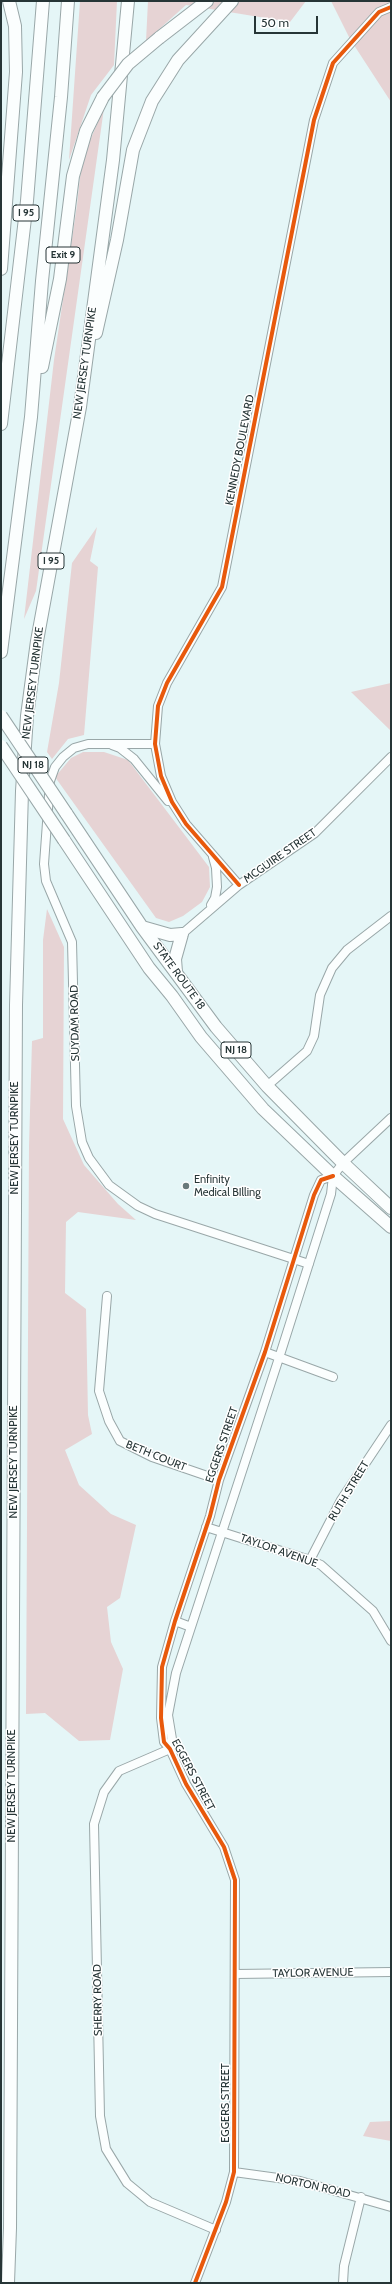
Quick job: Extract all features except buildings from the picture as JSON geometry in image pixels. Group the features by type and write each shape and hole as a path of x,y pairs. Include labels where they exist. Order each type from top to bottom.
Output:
{"highway":[{"path":"1,269 16,72 15,26 9,1"},
{"name":"I 95","path":"1,424 27,201 43,1"},
{"name":"I 95","path":"1,652 32,417 42,281 61,97 68,1"},
{"name":"NEW JERSEY TURNPIKE","path":"8,2283 11,2212 16,1005 20,849 27,716 31,679 80,407 113,160 128,1"},
{"name":"Exit 9","path":"32,417 60,279 73,176 86,131 103,97 128,64 207,1"},
{"path":"80,407 85,391 94,340 117,240 128,171 142,125 152,101 164,79 178,60 232,1"},
{"name":"STATE ROUTE 18","path":"1,716 142,927 216,1027 267,1086 343,1163 391,1208"},
{"name":"STATE ROUTE 18","path":"1,746 148,968 172,996 201,1038 263,1109 333,1176 391,1227"},
{"path":"142,927 170,935 182,934 175,959 176,972"}],"street":[{"name":"KENNEDY BOULEVARD","path":"239,885 186,824 172,802 160,776 155,744 158,706 167,683 222,587 314,120 333,63 378,12 391,7"},
{"name":"SUYDAM ROAD","path":"155,744 88,744 74,748 63,757 55,767 50,781 45,857 46,881 72,942 76,1106 82,1142 89,1158 109,1185 138,1206 155,1214 308,1264"},
{"path":"105,744 120,748 134,759 186,824"},
{"name":"MCGUIRE STREET","path":"182,934 239,885 315,834 391,757"},
{"path":"208,911 216,898 217,887 216,868 211,852"},
{"path":"267,1086 307,1051 314,1036 320,995 332,968 347,950 391,916"},
{"name":"EGGERS STREET","path":"170,1749 172,1739 168,1715 170,1697 176,1673 331,1194 333,1176 343,1163 391,1118"},
{"name":"EGGERS STREET","path":"195,2283 226,2202 234,2172 235,1880 224,1848 186,1784 170,1749 164,1742 160,1694 162,1667 175,1621 206,1527 219,1480 264,1352 321,1180 333,1176"},
{"name":"BETH COURT","path":"107,1296 99,1391 109,1421 120,1441 152,1457 219,1480"},
{"path":"264,1352 333,1377"},
{"name":"RUTH STREET","path":"310,1560 341,1500 391,1425"},
{"name":"TAYLOR AVENUE","path":"206,1527 310,1560 321,1565 373,1611 391,1641"},
{"path":"175,1621 191,1627"},
{"name":"SHERRY ROAD","path":"170,1749 119,1771 104,1792 94,1824 100,2116 106,2150 127,2183 150,2202 216,2230"},
{"name":"TAYLOR AVENUE","path":"235,1974 391,1972"},
{"name":"NORTON ROAD","path":"234,2172 300,2181 361,2197 391,2207"},
{"path":"343,2283 344,2266 361,2197"}],"shaded area":[{"path":"80,1 117,1 114,65 91,95 69,160"},
{"path":"148,1 306,1 290,22 186,5 146,41"},
{"path":"331,1 391,1 391,102 350,39"},
{"path":"104,108 36,591 24,619 54,360 77,205 82,159"},
{"path":"97,527 90,561 98,567 84,735 68,739 52,759 47,752 59,683 72,563"},
{"path":"391,683 391,731 351,692"},
{"path":"83,752 104,752 128,760 209,867 210,887 202,902 183,916 169,922 156,918 55,777 71,758"},
{"path":"47,909 64,947 63,1119 84,1165 118,1204 136,1220 78,1212 66,1222 65,1293 86,1309 88,1415 92,1434 65,1450 79,1485 111,1514 136,1525 120,1598 107,1607 111,1642 123,1669 110,1740 79,1741 45,1713 26,1714 29,1146 32,1041 43,1038 43,940"},
{"path":"391,2121 391,2141 363,2136 370,2122"}],"cycle path":[{"path":"239,885 186,824 172,802 161,776 155,744 158,706 167,683 222,587 314,120 333,63 379,12 391,7"},
{"path":"195,2283 226,2202 234,2172 235,1880 224,1847 186,1784 170,1749 164,1742 161,1718 162,1667 175,1621 210,1516 219,1480 265,1352 314,1195 321,1180 333,1176"}],"place":[{"name":"Enfinity Medical BIlling","path":"186,1186"}]}
